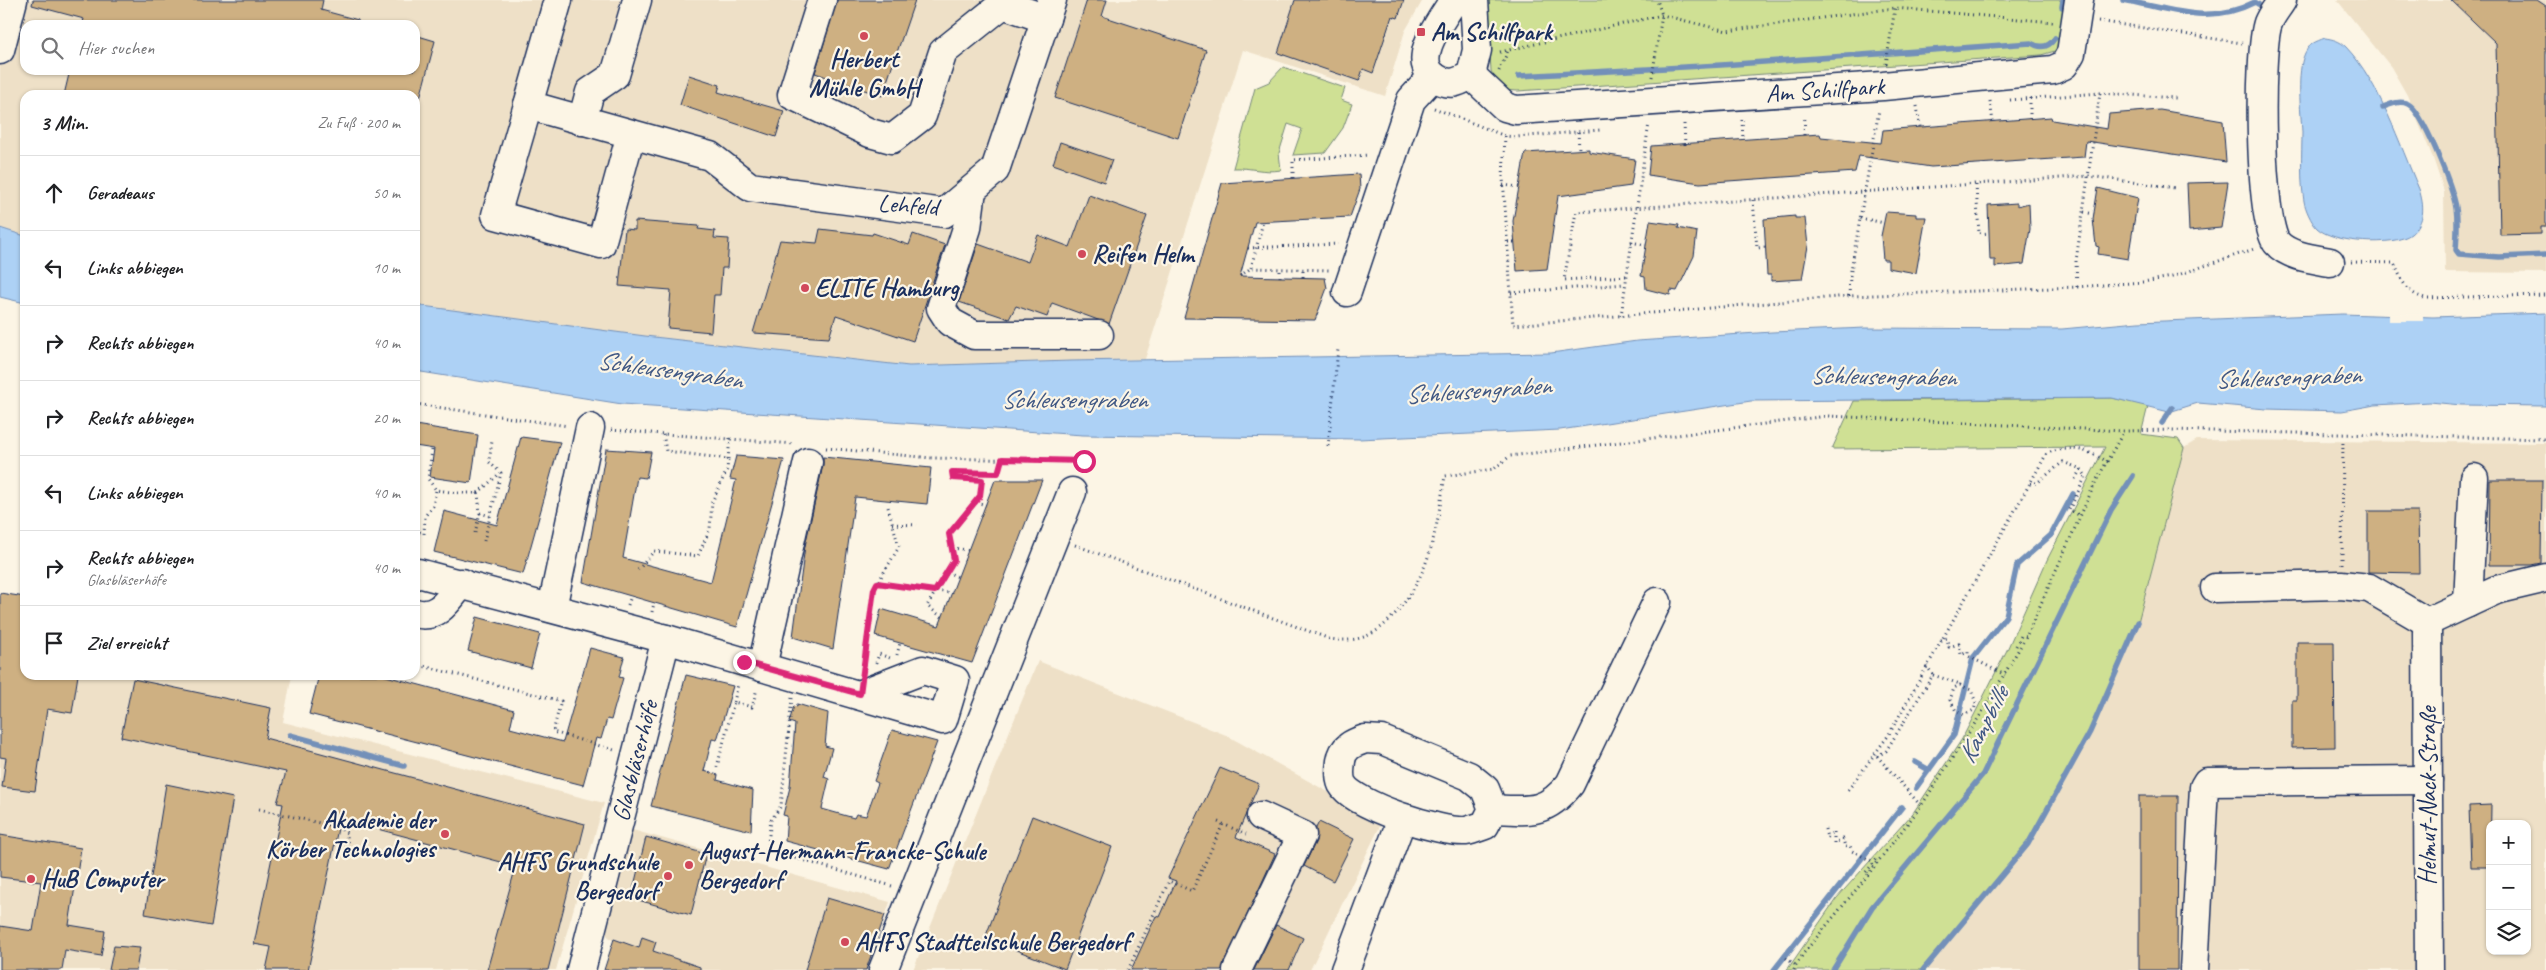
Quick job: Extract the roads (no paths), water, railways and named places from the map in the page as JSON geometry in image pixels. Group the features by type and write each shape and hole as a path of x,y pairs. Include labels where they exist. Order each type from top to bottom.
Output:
{"street":[{"path":"0,50 13,0"},
{"path":"528,105 631,134 601,244 496,215 558,0"},
{"path":"582,121 590,92 615,74 637,0"},
{"path":"822,0 792,94 870,133 892,139 922,116 943,52 1003,4 1049,9"},
{"path":"1454,0 1430,40 1426,52 1426,64 1433,76 1444,83 1456,83 1474,62 1474,0"},
{"path":"2282,0 2268,23 2262,76 2264,198 2271,234 2278,244 2288,251 2330,262"},
{"name":"Lehfeld","path":"631,134 710,156 750,186 944,213 995,170 1049,9"},
{"name":"Am Schilfpark","path":"1474,62 1505,107 1516,110 1650,91 1885,76 2053,70 2064,65 2071,53 2077,14"},
{"path":"1347,292 1412,100 1433,76"},
{"path":"972,190 967,228 941,308 950,322 974,335 1099,335"},
{"path":"552,608 590,428"},
{"path":"762,667 810,451"},
{"path":"2468,603 2474,478"},
{"path":"883,970 1072,492"},
{"path":"420,573 462,583 666,639 860,694 978,731"},
{"path":"2214,588 2341,585 2369,588 2427,622 2496,590 2546,578"},
{"path":"420,614 440,610 462,583"},
{"path":"1493,808 1524,811 1545,808 1559,799 1570,784 1657,602"},
{"name":"Helmut-Nack-Straße","path":"2427,622 2430,970"},
{"name":"Glasbläserhöfe","path":"581,970 666,639"},
{"path":"860,694 924,670 955,680 943,720"},
{"path":"1365,739 1382,740 1469,776 1485,789 1493,808 1485,825 1466,831 1402,819 1350,793 1342,783 1339,770 1342,757 1350,744 1365,739"},
{"path":"2194,970 2204,787 2207,782 2428,780"},
{"path":"1345,970 1402,819"},
{"path":"1237,970 1302,835 1256,826"}],"water":[{"path":"2325,38 2341,43 2346,47 2369,78 2388,114 2419,189 2423,207 2421,219 2416,229 2403,238 2392,241 2364,242 2336,237 2317,228 2307,211 2302,184 2300,92 2302,61 2311,45"},
{"path":"0,228 20,234 20,302 0,297"},
{"name":"Schleusengraben","path":"420,306 645,336 909,366 1071,361 1551,353 1637,341 1865,328 2062,329 2138,322 2343,314 2433,317 2546,313 2546,406 2461,405 2430,402 2375,405 2342,411 2266,409 2198,403 2169,412 2112,398 1751,401 1560,430 1359,439 1083,435 622,404 420,372"}],"waterway":[{"path":"2062,7 2063,0"},
{"path":"2123,0 2174,11 2206,14 2222,13 2255,2 2258,4"},
{"path":"1519,76 1721,65 2031,43 2041,46 2047,45 2055,38"},
{"path":"2383,107 2399,102 2408,104 2422,121 2444,169 2454,199 2457,218 2456,250 2459,254 2499,257 2546,255"},
{"name":"Kampbille","path":"2162,423 2172,408"},
{"name":"Kampbille","path":"1833,970 1872,907 1983,774 2111,510 2133,476"},
{"path":"1916,788 1954,735 1973,658 2006,616 2017,565 2051,535 2073,494"},
{"path":"1923,970 2028,844 2090,732 2138,622"},
{"path":"290,735 404,766"},
{"path":"1915,762 1929,770"},
{"path":"1774,970 1902,807"}],"place":[{"name":"Am Schilfpark","path":"1421,32"},
{"name":"Herbert Mühle GmbH","path":"864,36"},
{"name":"Reifen Helm","path":"1082,254"},
{"name":"ELITE Hamburg","path":"805,288"},
{"name":"Akademie der Körber Technologies","path":"445,834"},
{"name":"August-Hermann-Francke-Schule Bergedorf","path":"689,865"},
{"name":"AHFS Grundschule Bergedorf","path":"668,876"},
{"name":"HuB Computer","path":"31,879"},
{"name":"AHFS Stadtteilschule Bergedorf","path":"845,942"}]}
